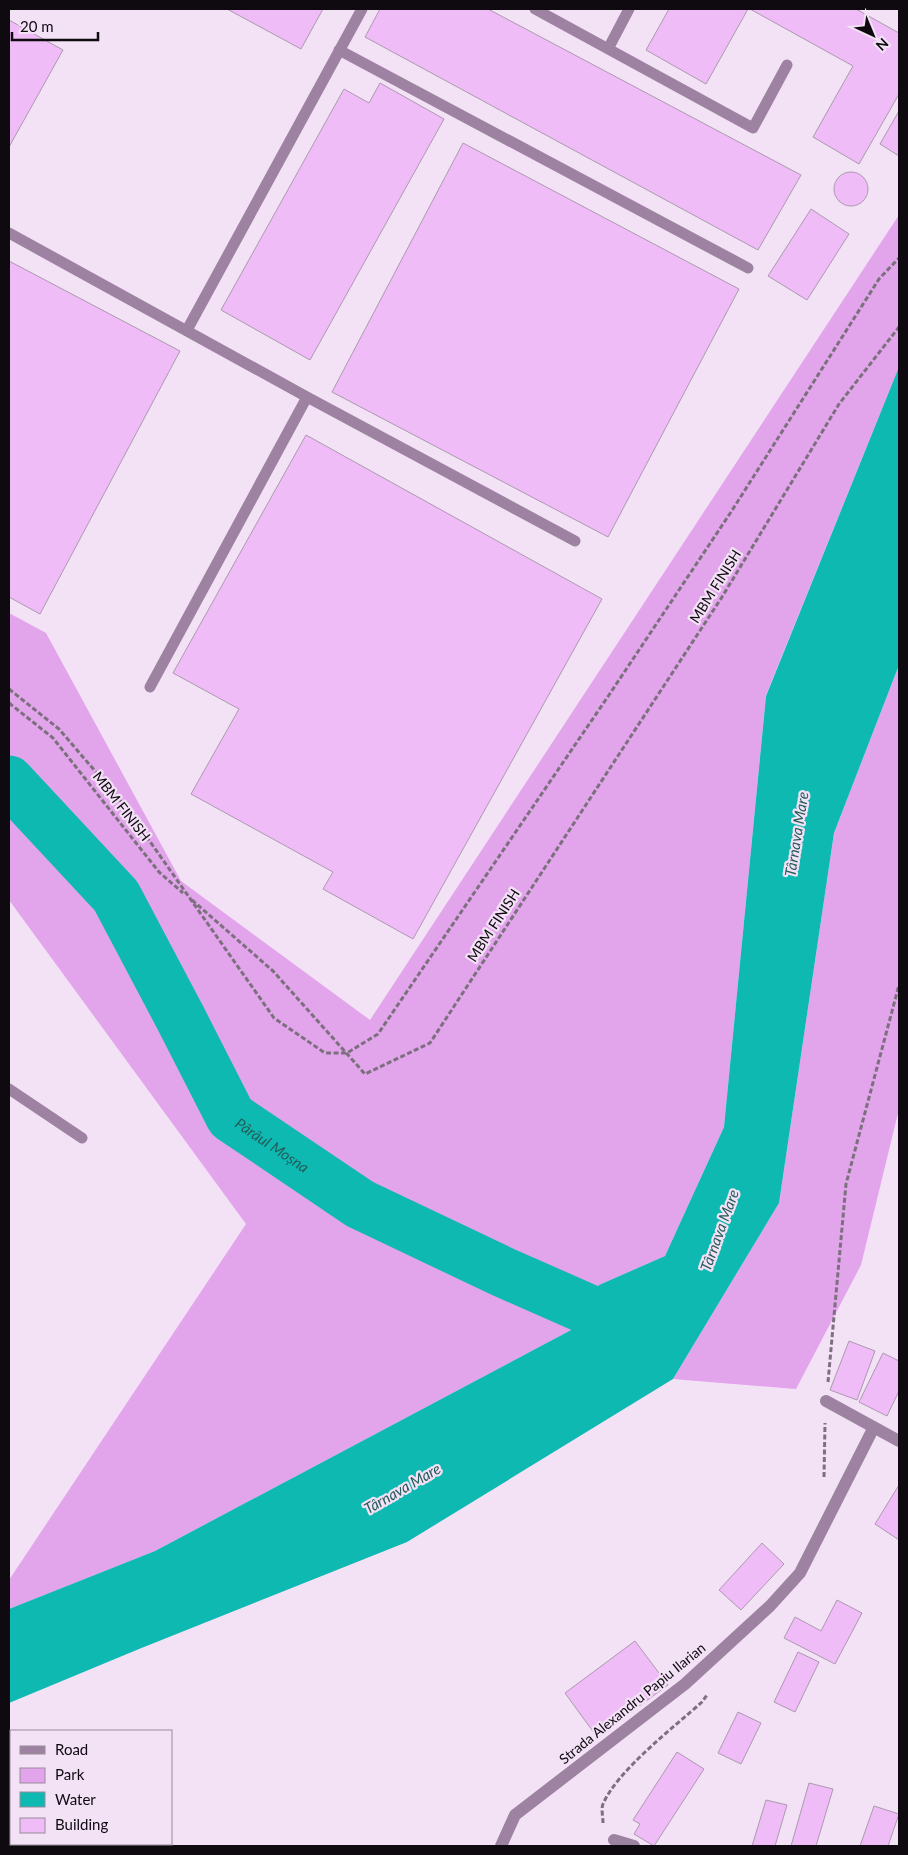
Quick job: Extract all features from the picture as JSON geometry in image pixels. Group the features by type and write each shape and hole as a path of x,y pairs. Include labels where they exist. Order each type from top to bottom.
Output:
{"street":[{"path":"826,1401 899,1441"},
{"name":"Strada Alexandru Papiu Ilarian","path":"501,1846 514,1816 685,1684 770,1606 800,1573 874,1428"},
{"path":"614,1840 634,1846"}],"lane":[{"path":"187,330 362,9"},
{"path":"535,9 753,128 787,65"},
{"path":"608,49 630,9"},
{"path":"339,50 748,268"},
{"path":"9,233 307,397 575,541"},
{"path":"150,687 307,397"},
{"path":"9,1089 82,1138"}],"path":[{"path":"9,689 59,729 125,806 274,1018 326,1053 347,1053 378,1034 732,512 879,279 899,258"},
{"name":"MBM FINISH","path":"9,703 54,738 159,872 273,970 365,1074 430,1043 722,597 839,404 899,327"},
{"path":"823,1482 826,1401 846,1184 899,985"},
{"path":"614,1840 603,1825 602,1806 614,1785 639,1759 702,1702 708,1694"}],"green space":[{"path":"899,215 899,367 766,695 724,1127 665,1256 599,1285 573,1329 155,1551 9,1609 9,1580 246,1224 9,900 9,613 46,633 181,881 370,1020"},
{"path":"899,665 899,1109 861,1265 796,1389 673,1379 779,1203 834,833"}],"water":[{"name":"Târnava Mare","path":"899,367 899,665 834,833 779,1203 673,1379 407,1542 9,1703 9,1609 155,1551 573,1329 599,1285 665,1256 724,1127 766,696"}],"building":[{"path":"227,9 323,9 301,49"},
{"path":"380,9 488,9 801,175 758,250 365,37"},
{"path":"669,9 748,9 706,84 646,50"},
{"path":"750,9 856,9 899,33 899,94 859,164 813,137 853,66"},
{"path":"9,20 63,50 9,147"},
{"path":"380,83 444,119 310,360 221,310 344,89 369,103"},
{"path":"899,111 899,156 880,144"},
{"path":"463,143 739,289 608,537 332,392"},
{"path":"851,172 863,177 868,189 863,201 851,206 839,201 834,189 839,177"},
{"path":"811,209 849,234 807,300 768,276"},
{"path":"9,261 180,351 40,614 9,597"},
{"path":"306,435 602,599 413,939 323,889 333,872 191,794 239,709 173,673"},
{"path":"849,1341 875,1351 857,1400 830,1390"},
{"path":"883,1353 899,1361 899,1391 887,1416 859,1402"},
{"path":"899,1485 899,1540 875,1524"},
{"path":"762,1543 784,1564 741,1610 719,1590"},
{"path":"837,1600 862,1613 835,1664 784,1638 795,1617 821,1631"},
{"path":"635,1641 668,1685 597,1737 565,1693"},
{"path":"798,1652 819,1662 795,1712 774,1702"},
{"path":"738,1712 761,1723 741,1764 718,1753"},
{"path":"677,1752 704,1769 654,1846 634,1834 640,1824 633,1820"},
{"path":"809,1783 833,1789 816,1846 791,1846"},
{"path":"766,1800 787,1805 775,1846 752,1846"},
{"path":"874,1806 899,1814 888,1846 860,1846"}],"waterway":[{"name":"Pârâul Moșna","path":"9,781 116,896 231,1117 360,1204 503,1272 596,1313 650,1332"}]}
